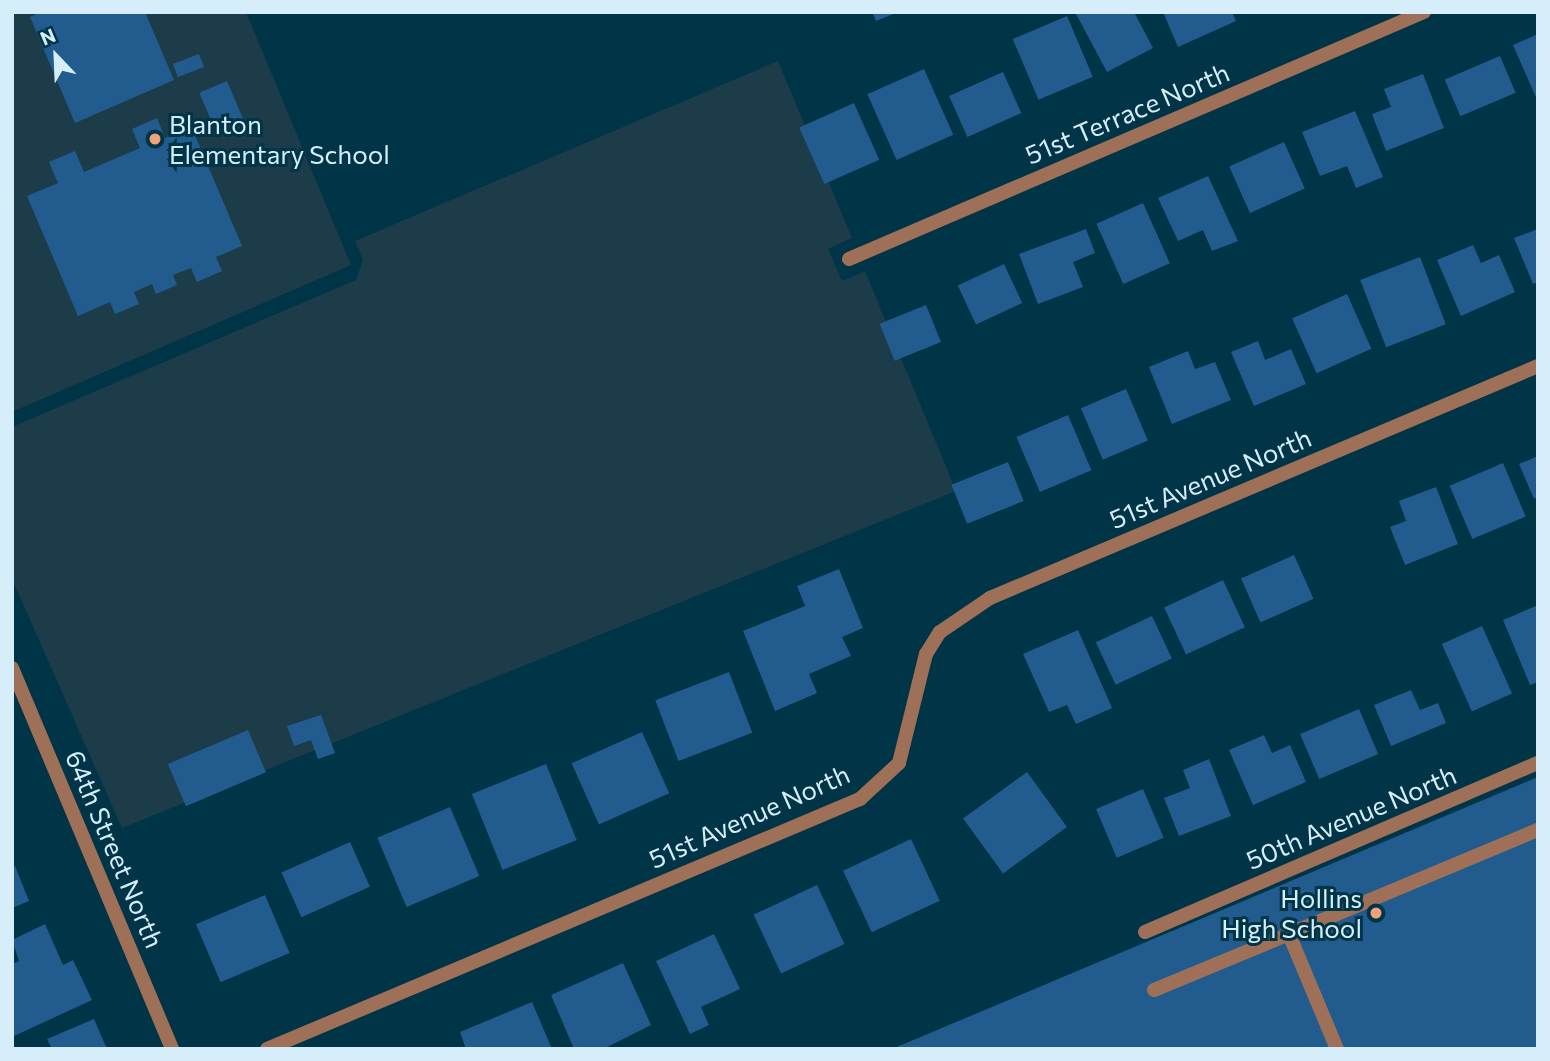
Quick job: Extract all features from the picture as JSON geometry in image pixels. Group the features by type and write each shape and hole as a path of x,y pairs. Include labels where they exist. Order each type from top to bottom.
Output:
{"street":[{"name":"51st Terrace North","path":"849,259 1424,12"},
{"name":"51st Avenue North","path":"267,1049 860,799 899,763 926,654 940,632 990,598 1538,366"},
{"name":"64th Street North","path":"12,668 172,1049"},
{"name":"50th Avenue North","path":"1145,932 1538,763"},
{"path":"1154,990 1538,830"},
{"path":"1289,934 1337,1049"}],"shaded area":[{"name":"Blanton Elementary School","path":"12,12 246,12 351,265 12,412"},
{"path":"778,61 852,238 828,249 842,281 865,271 956,491 122,828 12,579 12,427 356,280 363,260 355,241"}],"building":[{"path":"41,12 145,12 174,80 75,123 30,17"},
{"path":"872,12 898,12 876,21"},
{"path":"1075,12 1134,12 1153,48 1107,72"},
{"path":"1163,12 1232,12 1236,21 1178,47"},
{"path":"1067,16 1093,77 1038,100 1013,39"},
{"path":"1538,34 1538,102 1513,45"},
{"path":"199,54 204,67 178,77 173,64"},
{"path":"1500,56 1516,93 1460,116 1445,79"},
{"path":"924,69 953,135 897,160 867,94"},
{"path":"1003,72 1021,113 967,137 949,96"},
{"path":"1423,74 1444,128 1386,151 1372,114 1391,107 1384,89"},
{"path":"227,81 244,122 217,133 199,93"},
{"path":"854,103 879,160 824,184 799,127"},
{"path":"1355,111 1383,177 1356,188 1347,166 1320,176 1302,132"},
{"path":"157,118 165,138 191,126 242,246 216,257 222,271 197,282 191,268 173,275 177,285 156,294 152,284 134,292 139,304 115,314 110,302 78,316 27,196 58,183 49,162 75,151 84,172 140,148 132,129"},
{"path":"1284,142 1305,189 1250,213 1229,166"},
{"path":"1208,176 1238,241 1212,251 1203,230 1178,241 1158,198"},
{"path":"1143,203 1170,263 1123,284 1096,224"},
{"path":"1086,229 1095,253 1073,262 1083,287 1038,304 1019,254"},
{"path":"1538,229 1538,282 1533,284 1514,238"},
{"path":"1473,245 1481,263 1499,255 1515,292 1461,316 1437,260"},
{"path":"1420,257 1446,324 1386,347 1360,280"},
{"path":"1004,264 1022,303 976,325 958,286"},
{"path":"1347,294 1371,349 1317,373 1292,318"},
{"path":"926,305 941,342 895,361 880,324"},
{"path":"1258,341 1265,360 1291,349 1306,384 1254,406 1231,352"},
{"path":"1188,351 1195,369 1215,362 1231,400 1172,424 1149,367"},
{"path":"1126,389 1148,441 1103,460 1081,408"},
{"path":"1068,415 1091,470 1040,492 1016,437"},
{"path":"1538,456 1538,497 1534,499 1519,464"},
{"path":"1008,462 1024,501 967,524 951,485"},
{"path":"1503,463 1526,516 1472,539 1450,486"},
{"path":"1436,487 1458,544 1405,565 1390,527 1406,521 1399,501"},
{"path":"1294,555 1314,599 1261,622 1241,579"},
{"path":"839,569 863,628 842,637 851,656 809,674 817,693 775,711 743,631 805,606 797,586"},
{"path":"1223,580 1245,627 1186,655 1164,607"},
{"path":"1538,605 1538,682 1530,685 1503,620"},
{"path":"1152,616 1172,659 1116,685 1096,642"},
{"path":"1482,626 1512,694 1472,711 1442,644"},
{"path":"1078,630 1112,708 1076,724 1067,705 1049,712 1023,654"},
{"path":"729,672 752,733 679,761 655,700"},
{"path":"1411,690 1420,710 1438,703 1446,723 1391,746 1374,705"},
{"path":"1359,709 1378,754 1319,779 1300,734"},
{"path":"321,715 335,753 318,759 311,740 294,746 287,726"},
{"path":"248,730 266,772 186,806 168,764"},
{"path":"642,732 669,793 599,825 572,763"},
{"path":"1264,735 1272,753 1290,745 1306,782 1253,805 1229,750"},
{"path":"1209,759 1231,816 1179,836 1164,798 1190,788 1183,770"},
{"path":"546,764 577,840 503,870 472,794"},
{"path":"1027,772 1067,827 1003,873 963,818"},
{"name":"Hollins High School","path":"1538,777 1538,1049 892,1049"},
{"path":"1143,789 1164,838 1117,858 1096,809"},
{"path":"450,807 479,876 407,907 377,838"},
{"path":"911,839 940,901 872,932 843,871"},
{"path":"350,842 370,887 301,917 281,873"},
{"path":"15,866 29,901 12,908 12,867"},
{"path":"817,885 844,944 781,973 754,915"},
{"path":"265,895 290,953 221,982 196,924"},
{"path":"45,924 63,965 73,960 92,1000 12,1037 12,964 19,961 12,940"},
{"path":"714,934 740,989 701,1007 709,1025 690,1034 656,961"},
{"path":"623,963 651,1025 603,1049 574,1049 551,995"},
{"path":"532,1002 552,1049 466,1049 460,1032"},
{"path":"94,1019 107,1049 52,1049 47,1039"}],"place":[{"name":"Blanton Elementary School","path":"155,139"},
{"name":"Hollins High School","path":"1376,913"}]}
